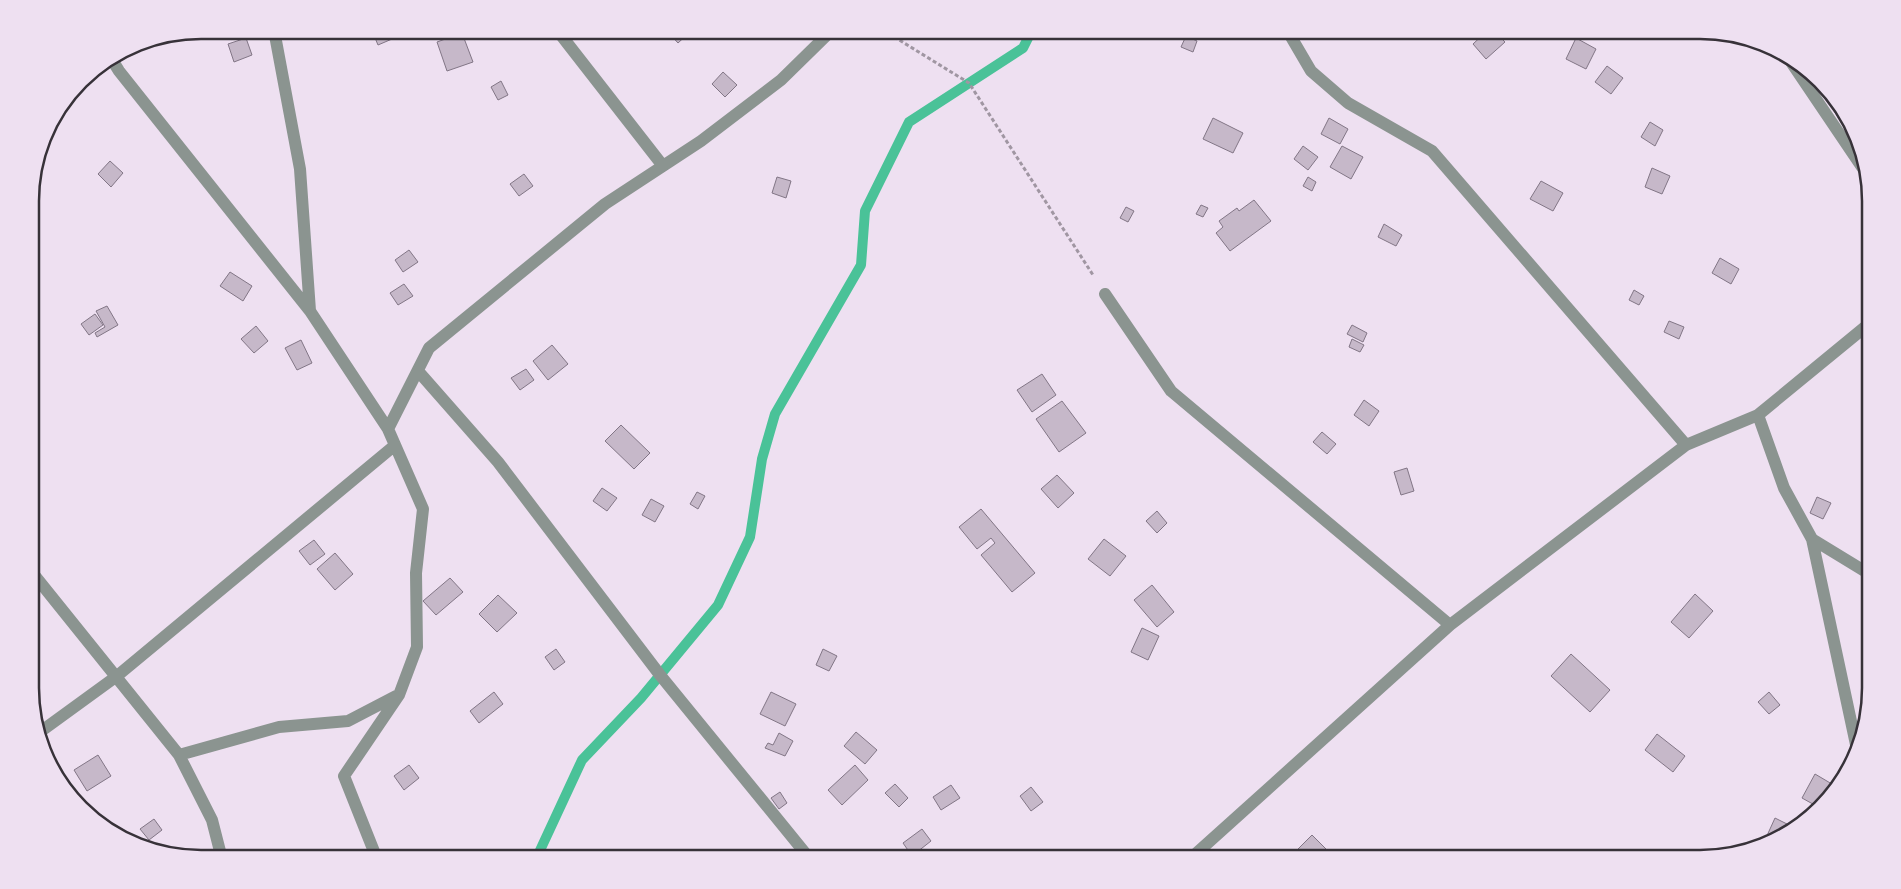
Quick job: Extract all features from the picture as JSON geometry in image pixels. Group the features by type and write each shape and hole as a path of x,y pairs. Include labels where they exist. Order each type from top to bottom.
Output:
{"street":[{"path":"276,39 300,169 310,312"},
{"path":"564,39 664,166"},
{"path":"388,429 429,348 605,204 701,141 781,80 823,39"},
{"path":"1292,39 1311,71 1348,103 1432,151 1686,445"},
{"path":"115,63 310,312 388,429 423,509 416,573 416,647 399,695 344,776 373,850"},
{"path":"1797,70 1857,160"},
{"path":"1105,294 1172,391 1450,625"},
{"path":"1200,850 1450,625 1686,445 1758,415 1862,330"},
{"path":"418,371 498,462 660,675 803,850"},
{"path":"1758,415 1784,488 1812,539 1855,738"},
{"path":"44,729 117,676 394,446"},
{"path":"1812,539 1862,570"},
{"path":"39,581 179,755 212,820 220,850"},
{"path":"179,755 279,727 348,721 399,695"}],"path":[{"path":"898,39 970,83 1105,294"}],"building":[{"path":"246,39 252,55 234,62 228,44"},
{"path":"376,39 392,39 378,45"},
{"path":"445,39 464,39 473,62 447,71 437,42"},
{"path":"674,39 682,39 678,43"},
{"path":"1185,39 1197,41 1193,52 1181,47"},
{"path":"1478,39 1502,39 1505,42 1486,59 1473,44"},
{"path":"1576,39 1596,49 1586,69 1566,59"},
{"path":"1607,66 1623,78 1611,94 1595,82"},
{"path":"723,72 737,85 725,97 712,84"},
{"path":"501,81 508,95 498,100 491,87"},
{"path":"1213,118 1243,133 1233,153 1203,139"},
{"path":"1329,118 1348,129 1340,144 1321,134"},
{"path":"1650,122 1663,130 1655,146 1641,137"},
{"path":"1303,146 1318,157 1308,170 1294,159"},
{"path":"1342,146 1363,157 1351,179 1330,167"},
{"path":"110,161 123,173 111,187 98,174"},
{"path":"1652,168 1670,176 1662,194 1645,187"},
{"path":"524,174 533,186 519,196 510,184"},
{"path":"777,177 791,181 786,198 772,193"},
{"path":"1308,177 1316,182 1312,191 1303,186"},
{"path":"1541,181 1563,193 1553,211 1530,199"},
{"path":"1254,200 1271,221 1230,251 1216,233 1223,227 1219,221 1237,208 1239,211"},
{"path":"1201,205 1208,208 1203,217 1196,214"},
{"path":"1126,207 1134,211 1128,222 1120,218"},
{"path":"1384,224 1402,235 1396,246 1378,237"},
{"path":"409,250 418,262 403,272 395,260"},
{"path":"1720,258 1739,269 1731,284 1712,273"},
{"path":"230,272 252,286 243,301 220,286"},
{"path":"404,284 413,296 398,305 390,293"},
{"path":"1634,290 1644,296 1639,305 1629,300"},
{"path":"107,306 118,325 97,337 95,333 105,327 96,311"},
{"path":"95,314 103,325 89,335 81,324"},
{"path":"1669,321 1684,327 1679,339 1664,332"},
{"path":"1352,325 1367,333 1363,342 1347,334"},
{"path":"256,326 268,341 254,353 241,339"},
{"path":"1352,339 1364,345 1360,352 1349,347"},
{"path":"301,340 312,363 297,370 285,348"},
{"path":"552,345 568,364 548,380 533,361"},
{"path":"526,369 534,380 520,390 511,378"},
{"path":"1042,374 1056,395 1032,412 1017,390"},
{"path":"1364,400 1379,411 1369,426 1354,415"},
{"path":"1062,401 1086,433 1059,452 1036,419"},
{"path":"621,425 650,453 634,469 605,441"},
{"path":"1322,432 1336,444 1327,454 1313,442"},
{"path":"1407,468 1414,491 1401,495 1394,472"},
{"path":"1057,475 1074,493 1058,508 1041,489"},
{"path":"602,488 617,498 607,511 593,501"},
{"path":"697,492 705,496 698,509 690,504"},
{"path":"1817,497 1831,503 1823,519 1810,513"},
{"path":"651,499 664,506 655,522 642,515"},
{"path":"981,509 1035,573 1012,592 981,555 995,543 991,538 977,549 959,527"},
{"path":"1157,511 1167,523 1157,533 1146,521"},
{"path":"1104,539 1126,556 1110,576 1088,559"},
{"path":"314,540 325,554 310,565 299,551"},
{"path":"335,553 353,574 335,590 317,569"},
{"path":"450,578 463,592 436,615 423,601"},
{"path":"1152,585 1174,612 1157,627 1134,600"},
{"path":"1695,594 1713,611 1689,638 1671,622"},
{"path":"498,595 517,613 497,632 479,614"},
{"path":"1142,628 1159,636 1148,660 1131,652"},
{"path":"556,649 565,662 554,670 545,657"},
{"path":"823,649 837,656 829,671 816,665"},
{"path":"1571,654 1610,690 1590,712 1551,676"},
{"path":"494,692 503,704 479,723 470,711"},
{"path":"771,692 796,704 785,726 760,714"},
{"path":"1769,692 1780,705 1769,714 1758,702"},
{"path":"856,732 877,750 865,764 844,746"},
{"path":"779,733 793,741 785,756 765,748 768,743 773,745"},
{"path":"1657,734 1685,756 1673,772 1645,750"},
{"path":"98,755 111,776 87,791 74,770"},
{"path":"409,765 419,778 404,790 394,776"},
{"path":"855,765 868,780 842,805 828,790"},
{"path":"1815,774 1831,784 1813,804 1802,798"},
{"path":"895,784 908,798 899,807 885,793"},
{"path":"951,785 960,798 941,810 933,797"},
{"path":"1031,787 1043,802 1031,811 1020,796"},
{"path":"780,792 787,803 779,809 771,798"},
{"path":"1775,818 1788,824 1772,834 1767,836"},
{"path":"154,819 162,830 149,840 140,829"},
{"path":"922,829 931,841 920,850 908,850 903,843"},
{"path":"1312,835 1327,850 1297,850"}],"waterway":[{"path":"540,850 582,760 641,698 718,605 750,537 762,459 775,414 861,265 865,211 909,122 1023,48 1028,39"}]}
